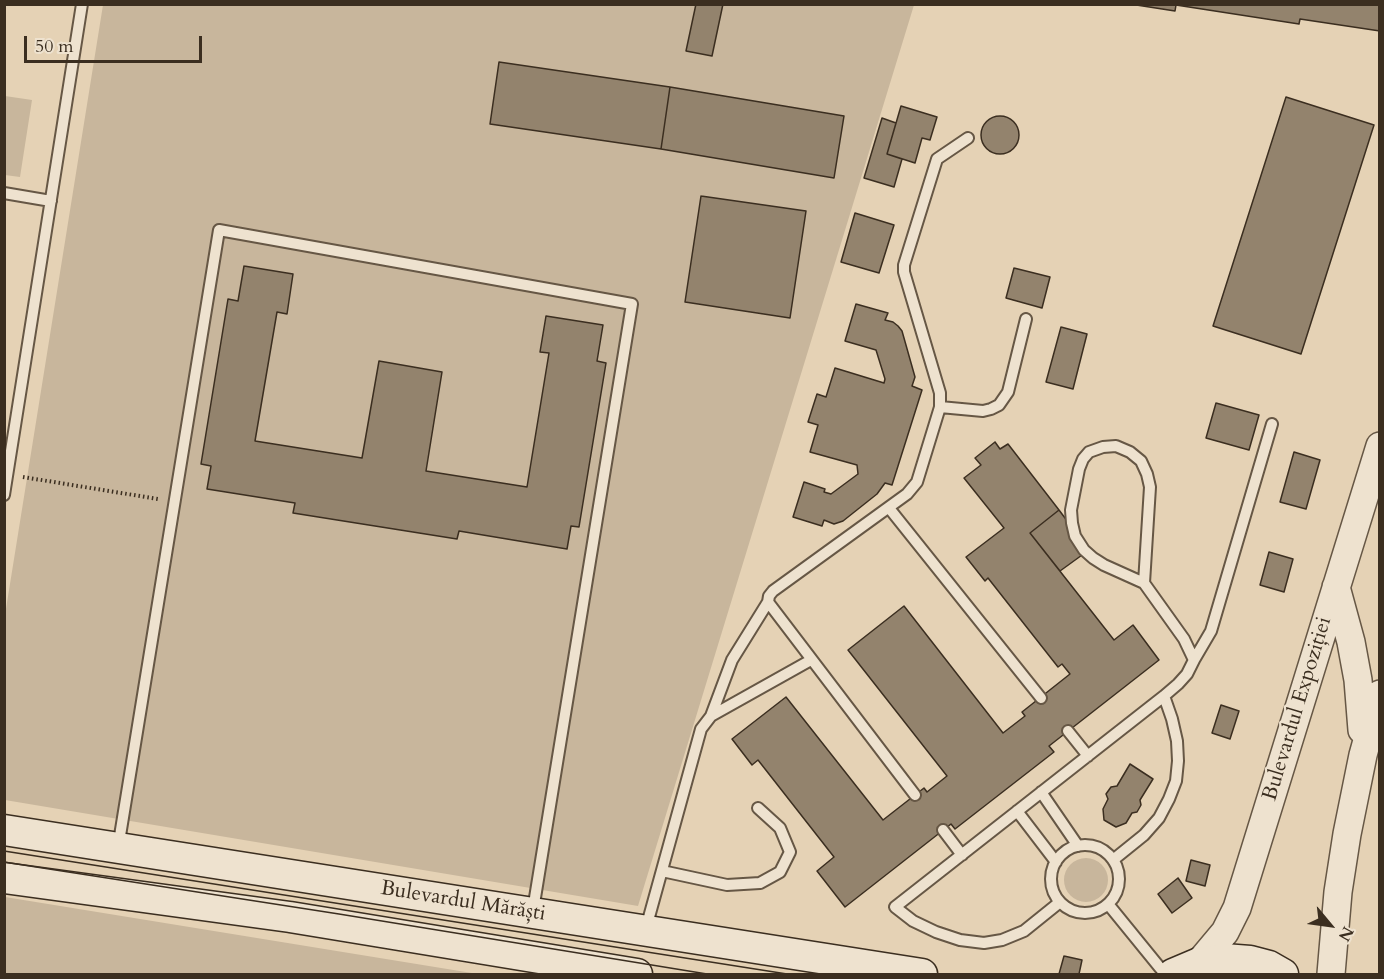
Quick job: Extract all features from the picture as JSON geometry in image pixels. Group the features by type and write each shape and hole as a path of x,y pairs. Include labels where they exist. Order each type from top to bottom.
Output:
{"main road":[{"name":"Bulevardul Mărăști","path":"4,830 922,975"},
{"name":"Bulevardul Mărăști","path":"4,878 290,917 637,975"},
{"path":"1186,969 1224,959 1250,961 1269,966 1283,975"}],"street":[{"name":"Bulevardul Expoziției","path":"1186,969 1224,932 1238,908 1380,446"},
{"path":"1336,587 1351,642 1358,680 1363,755"},
{"path":"1331,975 1338,892 1347,834 1363,755 1380,694"}],"lane":[{"path":"4,495 82,4"},
{"path":"645,931 701,729 711,716 732,660 768,602 772,591 907,494 917,482 940,407 940,393 904,272 904,265 937,159 968,138"},
{"path":"4,193 51,201"},
{"path":"118,848 219,230 632,304 533,913"},
{"path":"940,407 983,411 991,410 999,405 1008,392 1026,319"},
{"path":"1060,902 1024,931 1002,940 984,943 960,940 936,932 913,921 896,907 1164,696 1187,674 1211,631 1272,424"},
{"path":"1144,583 1150,488 1148,474 1141,462 1130,452 1116,446 1103,447 1089,452 1079,469 1071,510 1075,537 1093,558 1144,583 1184,639 1194,660"},
{"path":"888,508 1041,698"},
{"path":"768,602 915,795"},
{"path":"711,716 811,660"},
{"path":"1113,860 1144,835 1159,818 1176,781 1177,741 1164,696"},
{"path":"1068,731 1088,756"},
{"path":"1041,792 1078,846"},
{"path":"662,871 727,885 760,883 780,872 790,852 780,828 758,808"},
{"path":"1017,811 1056,862"},
{"path":"943,830 962,855"},
{"path":"1086,845 1101,849 1113,860 1118,868 1118,887 1115,896 1108,904 1100,910 1089,913 1069,909 1060,902 1052,883 1052,872 1056,862 1065,852 1086,845"},
{"path":"1108,904 1165,975"}],"path":[{"path":"8,475 174,501"}],"shaded area":[{"path":"103,5 914,5 638,906 5,800 5,615"},
{"path":"5,96 32,100 20,177 5,175"},
{"path":"1086,858 1101,865 1108,880 1101,895 1086,902 1071,895 1064,880 1071,865"},
{"path":"5,897 478,974 5,974"}],"building":[{"path":"696,4 723,4 712,56 686,51"},
{"path":"1130,4 1380,4 1380,31 1300,19 1299,24 1176,5 1175,11"},
{"path":"499,62 670,87 661,149 490,124"},
{"path":"670,87 844,116 834,178 661,149"},
{"path":"1286,97 1374,125 1301,354 1213,326"},
{"path":"901,106 937,117 930,140 922,138 915,163 887,154"},
{"path":"1000,116 1014,121 1019,135 1014,149 1000,154 986,149 981,135 986,121"},
{"path":"882,118 896,123 887,154 902,159 894,187 864,178"},
{"path":"701,196 806,211 790,318 685,302"},
{"path":"855,213 894,225 879,273 841,262"},
{"path":"244,266 293,274 287,314 277,312 255,441 362,458 379,361 442,372 426,471 527,487 549,353 540,352 546,316 603,325 597,361 606,363 579,527 571,526 567,549 459,531 457,539 293,513 295,503 207,489 211,466 201,464 228,299 238,301"},
{"path":"1014,268 1050,277 1042,308 1006,298"},
{"path":"856,304 888,313 885,320 893,322 902,331 915,377 912,386 922,390 892,485 885,483 877,494 843,521 834,524 824,520 822,526 793,517 804,482 825,489 824,492 831,494 858,474 857,465 810,452 818,425 808,422 817,394 826,397 835,368 884,383 885,379 876,350 845,341"},
{"path":"1061,327 1087,334 1073,389 1046,382"},
{"path":"1216,403 1259,415 1249,450 1206,438"},
{"path":"995,442 1000,449 1008,444 1059,510 1030,533 1114,640 1133,625 1159,660 1049,746 1054,752 955,829 951,824 845,907 817,871 834,857 758,760 752,765 732,739 786,697 883,820 924,788 927,792 947,776 848,650 904,606 1003,733 1025,716 1022,712 1070,674 1062,664 1058,667 988,578 985,581 966,557 1004,528 964,478 981,465 975,458"},
{"path":"1294,452 1320,460 1306,509 1280,502"},
{"path":"1059,510 1089,550 1060,571 1030,533"},
{"path":"1269,552 1293,559 1284,592 1260,585"},
{"path":"1221,705 1239,711 1230,739 1212,733"},
{"path":"1130,764 1153,779 1140,800 1141,805 1137,812 1132,813 1126,823 1116,827 1104,820 1103,809 1108,799 1106,794 1111,787 1117,786"},
{"path":"1191,860 1210,865 1205,886 1186,881"},
{"path":"1178,878 1192,898 1172,913 1158,894"},
{"path":"1064,956 1082,960 1079,974 1059,974"}],"tram line":[{"path":"4,851 787,974"},
{"path":"4,862 707,974"}]}
